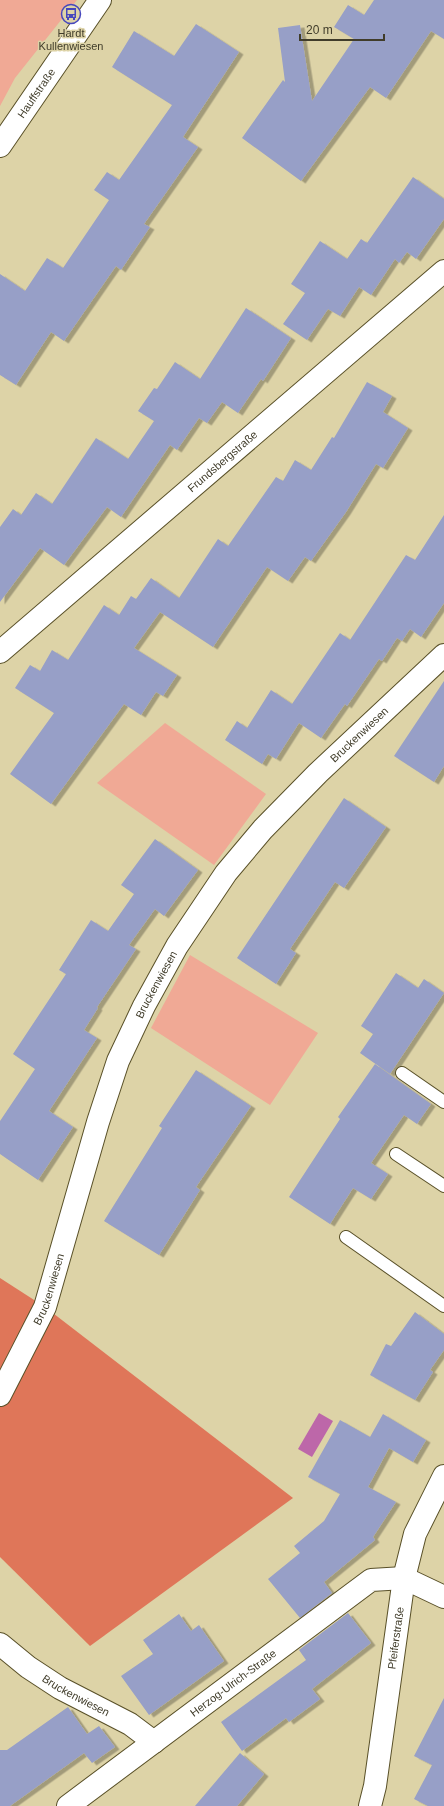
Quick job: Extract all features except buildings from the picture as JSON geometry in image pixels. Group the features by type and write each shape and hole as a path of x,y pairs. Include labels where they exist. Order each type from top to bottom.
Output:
{"street":[{"name":"Hauffstraße","path":"0,146 100,0"},
{"name":"Frundsbergstraße","path":"0,652 444,271"},
{"name":"Bruckenwiesen","path":"0,1395 45,1307 98,1122 118,1061 144,1006 177,946 226,873 263,829 318,773 444,655"},
{"name":"Pfeiferstraße","path":"370,1806 375,1786 404,1578 415,1534 444,1476"},
{"path":"404,1578 444,1597"},
{"name":"Herzog-Ulrich-Straße","path":"68,1806 371,1580 404,1578"},
{"name":"Bruckenwiesen","path":"0,1644 28,1667 53,1684 130,1724 154,1742"}],"lane":[{"path":"402,1073 444,1102"},
{"path":"396,1154 444,1186"},
{"path":"346,1237 444,1306"}],"shaded area":[{"path":"0,0 77,0 15,78 0,106"},
{"path":"165,723 266,794 214,865 97,783"},
{"path":"190,955 318,1033 270,1105 151,1028"},
{"path":"0,1278 45,1307 293,1498 90,1646 0,1557"},
{"path":"319,1413 333,1421 312,1457 298,1449"}],"place":[{"name":"Hardt Kullenwiesen","path":"71,14"}]}
